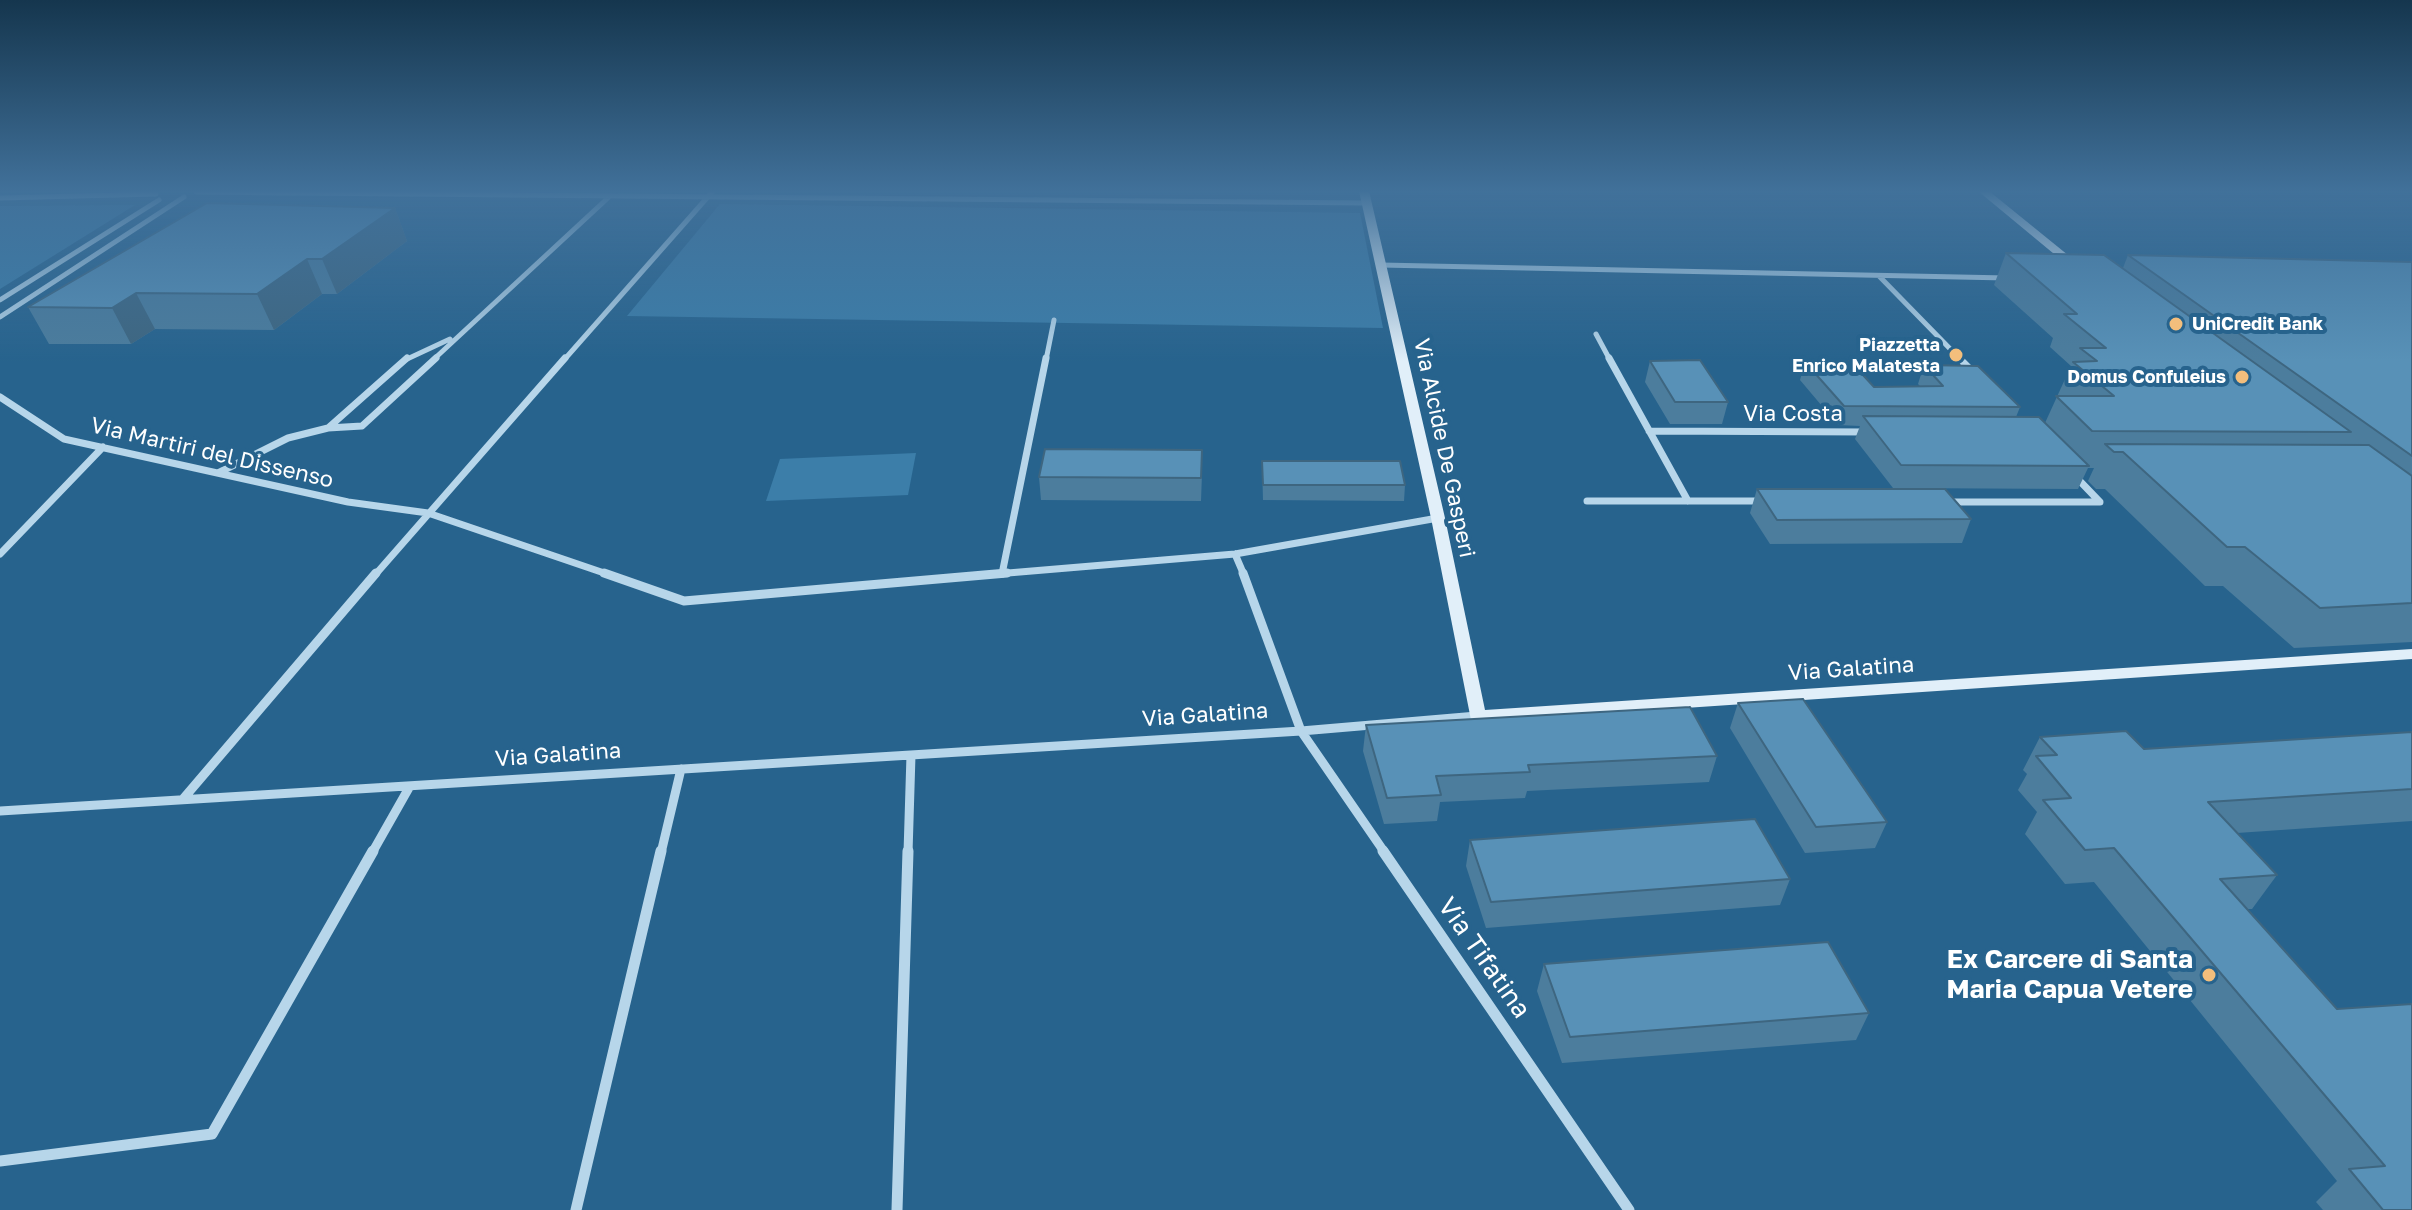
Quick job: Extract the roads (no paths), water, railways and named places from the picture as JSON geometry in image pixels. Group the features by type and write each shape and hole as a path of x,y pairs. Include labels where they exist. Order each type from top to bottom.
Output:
{"main road":[{"name":"Via Alcide De Gasperi","path":"1377,247 1438,518 1477,716"},
{"path":"2053,247 2082,271"},
{"name":"Via Galatina","path":"1477,716 2412,654"}],"street":[{"path":"0,300 80,247"},
{"path":"0,317 107,247"},
{"path":"217,473 288,438 328,428 362,426 553,247"},
{"path":"183,799 428,513 663,247"},
{"path":"1381,265 2017,279"},
{"path":"1879,276 1977,377"},
{"path":"1002,574 1054,320"},
{"path":"1596,334 1688,501"},
{"path":"328,428 409,356 455,337"},
{"name":"Via Martiri del Dissenso","path":"0,397 64,439 348,502 428,513 684,601 1235,554 1438,518"},
{"name":"Via Costa","path":"1649,431 1873,432"},
{"path":"0,554 103,447"},
{"path":"1942,502 2100,502 2072,474 2088,474"},
{"path":"1587,501 1767,501"},
{"name":"Via Tifatina","path":"1235,554 1301,731 1629,1210"},
{"name":"Via Galatina","path":"0,811 1301,731 1477,716"},
{"path":"897,1210 911,755"},
{"path":"576,1210 681,769"},
{"path":"0,1161 212,1134 410,786"}],"place":[{"name":"UniCredit Bank","path":"2176,324"},
{"name":"Piazzetta Enrico Malatesta","path":"1956,355"},
{"name":"Domus Confuleius","path":"2242,377"},
{"name":"Ex Carcere di Santa Maria Capua Vetere","path":"2209,975"}]}
